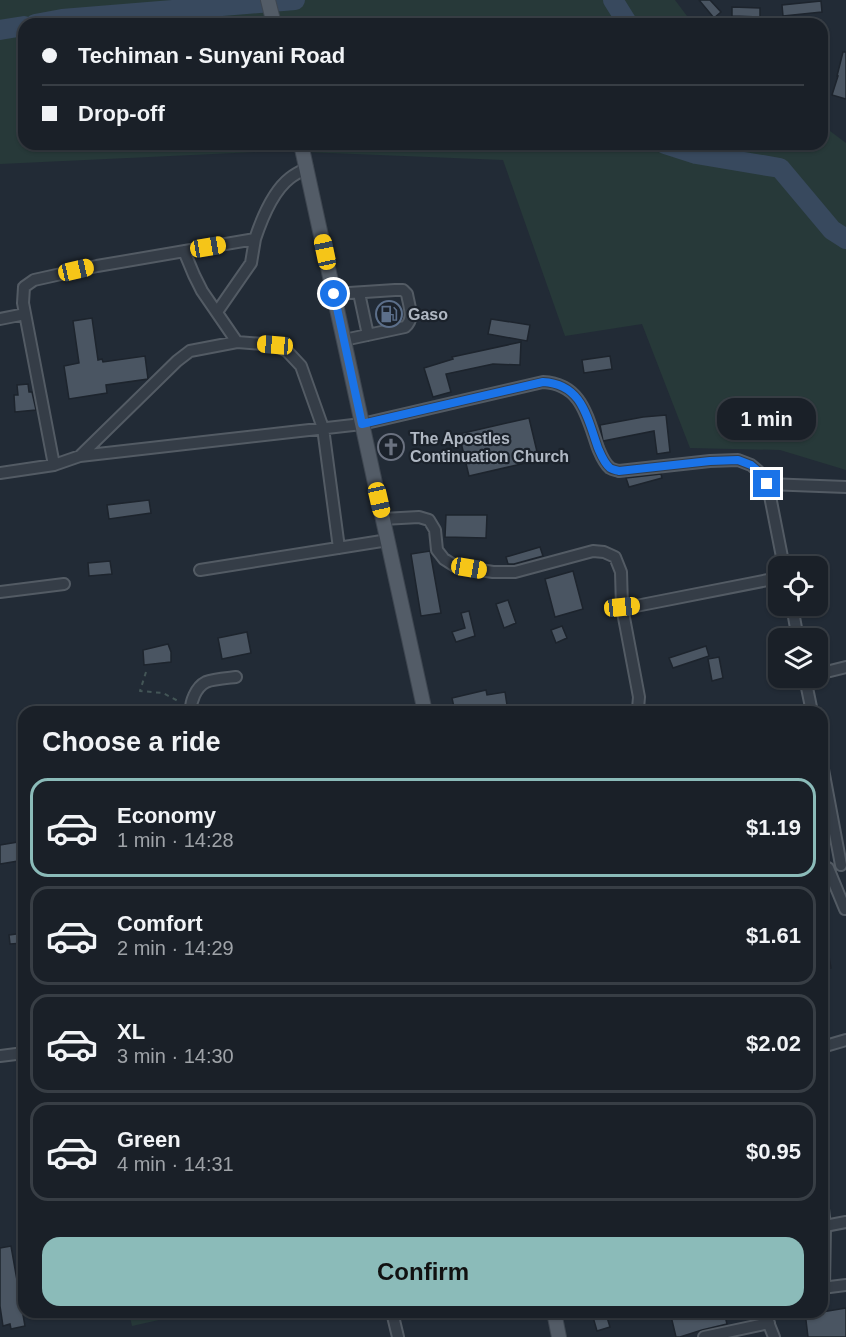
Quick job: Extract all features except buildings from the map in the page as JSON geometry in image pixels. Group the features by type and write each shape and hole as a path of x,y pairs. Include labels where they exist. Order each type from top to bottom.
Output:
{"main road":[{"path":"268,0 272,18"},
{"path":"302,150 424,706"},
{"path":"555,1318 559,1337"}],"street":[{"path":"217,312 251,263 255,238 262,217 276,194 289,178 307,168"},
{"path":"54,465 22,303 24,287 34,280 97,266 255,238"},
{"path":"184,251 202,291 237,342"},
{"path":"334,294 403,290 407,294 411,317 405,327 344,340"},
{"path":"359,293 368,335"},
{"path":"0,319 24,314"},
{"path":"80,456 190,351 237,342 275,345 287,351 301,366 323,428 339,548"},
{"path":"0,473 54,465 80,456 362,424 543,382 555,382 567,388 581,401 602,458 610,468 619,471 738,460 751,465 764,476 770,491 782,556"},
{"path":"767,484 846,487"},
{"path":"383,519 419,517 429,520 435,530 437,550 454,566 492,572 515,572 593,551 604,552 615,557 621,572 622,607 639,697 638,706"},
{"path":"200,570 388,540"},
{"path":"622,607 768,580"},
{"path":"0,592 64,584"},
{"path":"828,672 846,667"},
{"path":"192,706 196,692 205,682 236,677"},
{"path":"807,688 811,706"},
{"path":"828,793 844,864 828,868"},
{"path":"828,875 846,909"},
{"path":"828,1045 846,1040"},
{"path":"0,1056 18,1054"},
{"path":"828,1225 846,1222"},
{"path":"828,1287 846,1285"},
{"path":"393,1318 398,1337"},
{"path":"704,1337 767,1318 774,1337"}],"path":[{"path":"146,672 140,691 164,693 185,706"}],"shaded area":[{"path":"0,0 675,0 688,18 18,18 18,150 828,150 828,130 846,143 846,470 780,450 690,448 642,324 565,336 503,160 279,151 0,164"},
{"path":"130,1318 168,1318 132,1326"}],"waterway":[{"path":"74,18 295,0"},
{"path":"613,0 624,18"},
{"path":"0,30 18,27"},
{"path":"684,150 780,168 832,230 846,239"}],"place":[{"name":"Gaso","path":"389,314"},
{"name":"The Apostles Continuation Church","path":"391,447"}],"route":[{"path":"334,294 362,424 543,382 555,382 567,388 581,401 602,458 610,468 619,471 738,460 751,465 764,476 767,484"}]}
